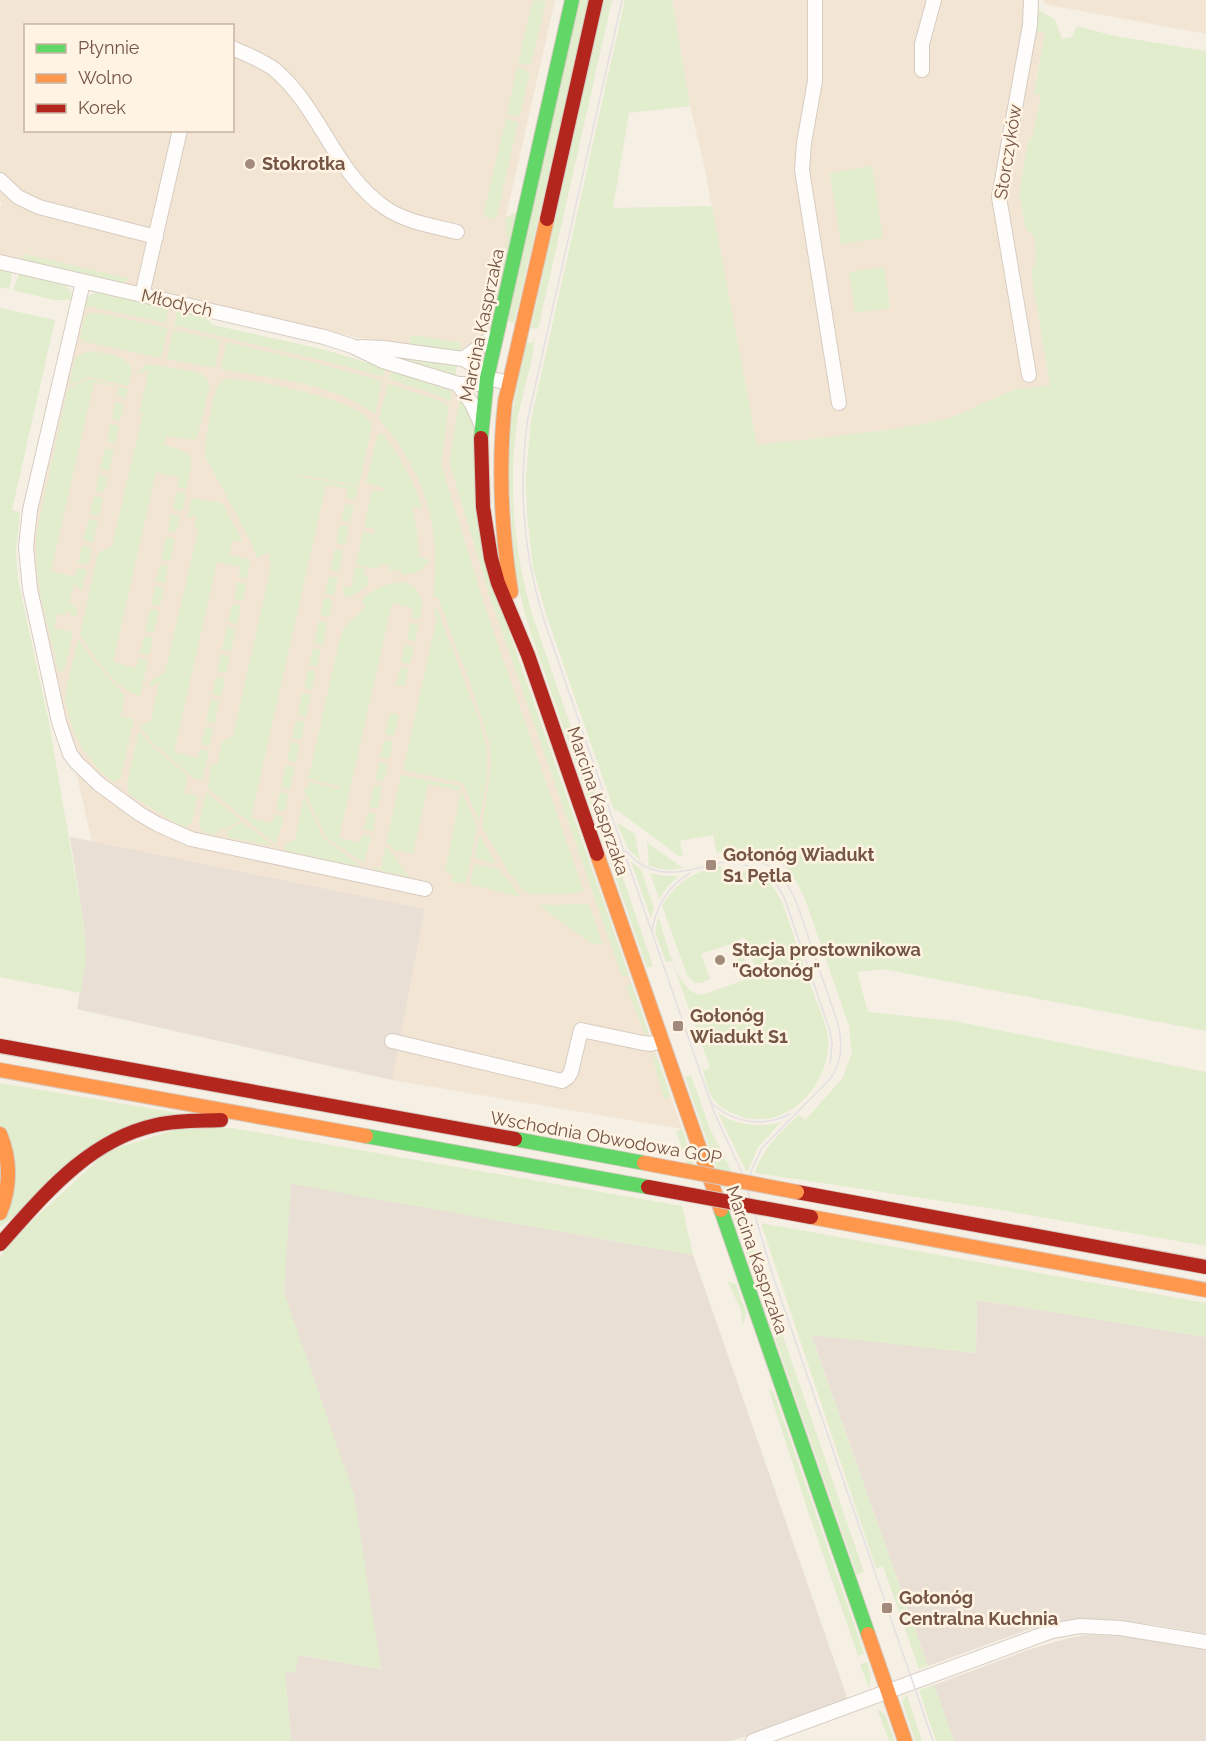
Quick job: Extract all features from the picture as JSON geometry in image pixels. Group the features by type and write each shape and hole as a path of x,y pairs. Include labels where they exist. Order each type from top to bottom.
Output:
{"main road":[{"name":"Marcina Kasprzaka","path":"572,0 487,378 481,426 481,482 488,546 501,594 528,656 905,1741"},
{"name":"Marcina Kasprzaka","path":"528,656 511,591 500,515 501,438 509,383 596,0"},
{"name":"Wschodnia Obwodowa GOP","path":"0,1046 1206,1267"},
{"path":"0,1070 1206,1290"},
{"path":"0,1244 71,1170 104,1145 135,1130 182,1122 269,1119"},
{"path":"0,1134 10,1166 8,1190 0,1213"}],"street":[{"path":"815,0 815,81 804,143 802,170 839,403"},
{"path":"922,70 922,44 934,0"},
{"name":"Storczyków","path":"1029,375 999,197 1030,25 1031,0"},
{"path":"234,49 256,58 287,82 312,113 346,168 369,195 387,209 408,219 457,232"},
{"path":"142,295 180,132"},
{"path":"0,180 18,197 39,207 156,237"},
{"name":"Młodych","path":"0,262 320,336 352,346 383,361 458,384 477,384 487,378"},
{"path":"83,282 30,510 26,547 30,589 59,722 70,754 99,784 119,799 157,824 183,836 278,859 425,889"},
{"path":"463,359 496,334"},
{"name":"Młodych","path":"352,346 463,359 479,368 487,378 509,383"},
{"path":"458,384 472,404 481,426"},
{"path":"392,1041 562,1081 571,1072 582,1030 643,1043 651,1044 662,1040"},
{"path":"753,1741 1052,1631 1080,1626 1120,1628 1206,1642"}],"shaded area":[{"path":"0,0 555,0 506,217 517,212 491,328 470,348 460,351 355,337 0,255 0,208 2,203 0,201"},
{"path":"672,0 1037,0 1039,10 1036,30 1045,33 1034,93 1041,95 1033,135 1028,142 1019,194 1026,228 1035,238 1036,260 1032,269 1032,277 1050,386 1016,389 948,419 889,430 757,445 704,165 690,106"},
{"path":"1044,0 1206,0 1206,34 1044,4"},
{"path":"95,293 204,316 213,325 336,353 434,384 452,391 460,398 501,609 682,1129 392,1080 425,909 92,842 36,596 32,550 34,520 63,389 86,298"},
{"path":"70,837 425,909 392,1080 77,1009 86,957 84,925"},
{"path":"290,1183 693,1255 848,1700 732,1741 291,1741 285,1672 298,1655 381,1669 284,1292"},
{"path":"977,1300 1206,1337 1206,1634 1118,1621 1057,1623 1030,1629 928,1666 811,1334 976,1353"},
{"path":"1085,1635 1140,1636 1206,1649 1206,1741 954,1741 934,1685 1031,1649"}],"green space":[{"path":"533,0 546,1 531,65 518,63"},
{"path":"579,0 589,0 514,323 507,321"},
{"path":"603,0 612,0 538,329 531,328"},
{"path":"625,0 672,0 690,106 629,113 613,208 712,206 757,445 889,430 948,419 1016,389 1050,386 1032,277 1032,269 1036,260 1035,238 1026,228 1019,194 1028,142 1033,135 1041,95 1034,94 1045,33 1036,31 1039,10 1055,20 1062,39 1072,37 1077,26 1114,36 1206,51 1206,1031 883,969 857,972 868,1012 954,1021 1206,1072 1206,1246 1001,1210 755,1173 767,1148 779,1135 799,1115 805,1120 842,1079 852,1053 849,1026 805,899 797,883 781,862 760,852 717,853 713,835 680,841 683,856 679,856 614,810 547,617 533,568 527,514 526,476 531,420"},
{"path":"517,67 530,72 520,116 507,114"},
{"path":"506,118 518,123 497,216 493,219 483,216"},
{"path":"872,166 883,238 841,244 830,173"},
{"path":"517,212 493,318 490,317 507,240 505,219"},
{"path":"24,254 131,279 114,282 22,261"},
{"path":"884,267 890,308 855,313 849,272"},
{"path":"0,269 12,272 9,289 0,287"},
{"path":"19,274 63,284 71,291 72,300 54,300 13,290"},
{"path":"95,293 169,308 166,323 83,305 88,296"},
{"path":"0,308 55,320 12,510 20,512 16,551 18,580 49,723 84,925 86,957 81,993 0,977"},
{"path":"177,310 205,317 213,325 321,349 385,368 383,377 174,325"},
{"path":"89,313 168,328 161,358 85,342 80,337 85,316"},
{"path":"173,330 220,340 215,368 167,359"},
{"path":"411,335 459,342 460,351 409,344"},
{"path":"534,336 533,353 517,422 514,446 513,495 517,543 532,614 599,808 591,805 588,799 529,628 515,575 507,443 525,342 533,343"},
{"path":"226,342 382,381 375,414 358,403 321,388 221,369"},
{"path":"90,351 114,355 125,360 132,369 128,386 89,377 69,385 75,358"},
{"path":"396,356 457,366 455,376 396,358"},
{"path":"148,364 197,372 206,377 210,385 197,438 193,440 166,436 164,445 183,451 191,458 189,478 186,489 178,487 179,478 156,472 113,662 136,668 139,658 148,660 140,696 122,687 113,679 80,634 98,553 112,546 143,413 139,413 149,370 138,374 141,368"},
{"path":"392,370 452,391 450,402 438,395 389,379"},
{"path":"91,379 128,389 126,398 117,395 119,387 94,382 51,571 75,577 77,568 87,570 84,582 74,580 84,583 82,591 74,584 70,602 78,610 76,616 66,611 65,615 57,614 54,628 73,632 65,669 59,673 40,594 37,571 41,572 37,570 36,539 68,388"},
{"path":"227,379 282,387 329,399 349,406 364,415 372,424 359,486 301,475 295,476 358,487 355,500 346,498 348,489 326,485 251,818 272,823 275,815 284,817 276,844 207,788 212,764 217,764 222,742 233,736 271,567 269,552 257,558 250,540 205,456 207,431 214,398 219,384"},
{"path":"388,384 438,400 449,407 441,464 485,607 584,892 532,894 524,891 509,873 482,827 491,766 490,745 472,688 438,598 433,597 435,548 427,502 408,459 379,419"},
{"path":"460,398 467,406 473,420 501,609 629,975 622,977 489,594 450,464"},
{"path":"115,402 124,404 120,421 112,419"},
{"path":"110,424 119,426 115,443 107,441"},
{"path":"379,434 383,434 401,461 411,479 422,509 412,507 419,557 430,560 421,569 411,574 402,575 401,570 389,571 390,565 380,564 379,569 356,565 363,531 374,534 375,529 364,527 372,490 383,492 384,488 366,483"},
{"path":"105,448 114,450 109,471 100,468"},
{"path":"99,474 108,477 104,493 95,491"},
{"path":"177,491 186,493 182,511 173,509"},
{"path":"94,496 103,498 99,516 90,514"},
{"path":"192,498 222,503 243,542 233,540 230,555 250,560 247,579 239,577 240,567 217,562 174,752 197,758 200,749 209,751 202,780 195,779 152,742 140,727 151,720 159,682 149,687 151,681 165,672 199,527 194,529 197,516 187,519"},
{"path":"345,504 354,505 350,522 341,520"},
{"path":"171,514 180,516 176,533 167,531"},
{"path":"89,519 98,521 93,543 83,540"},
{"path":"340,525 349,527 345,545 336,543"},
{"path":"166,537 175,539 170,561 161,559"},
{"path":"82,546 92,548 88,565 78,563"},
{"path":"335,549 343,551 339,572 330,570"},
{"path":"160,565 168,566 165,583 156,581"},
{"path":"355,567 365,569 364,575 368,577 368,585 347,597 343,594 343,586 351,588"},
{"path":"329,576 338,578 334,595 325,593"},
{"path":"237,582 246,584 243,601 234,599"},
{"path":"404,582 418,592 422,607 420,619 411,617 413,608 392,603 339,838 360,843 362,835 371,836 364,863 326,837 303,788 308,789 309,782 339,789 340,786 304,778 309,776 344,627 366,607 361,600 366,596 386,585"},
{"path":"155,586 164,588 160,606 151,604"},
{"path":"324,598 333,600 329,617 320,615"},
{"path":"232,604 241,606 237,624 228,622"},
{"path":"436,606 480,722 487,750 487,777 479,821 463,783 403,770 437,617 434,615"},
{"path":"150,609 159,611 154,632 145,631"},
{"path":"319,621 327,623 323,645 314,643"},
{"path":"410,623 419,625 415,641 407,639"},
{"path":"227,627 236,629 231,651 222,649"},
{"path":"144,636 153,638 149,655 140,653"},
{"path":"78,639 125,696 121,716 134,719 120,779 113,782 97,768 84,751 71,723 66,704 67,685"},
{"path":"405,645 414,647 410,664 401,662"},
{"path":"313,648 321,650 317,667 309,665"},
{"path":"221,654 230,656 226,673 217,671"},
{"path":"400,668 409,669 405,686 396,685"},
{"path":"308,670 316,672 312,690 304,688"},
{"path":"216,677 225,679 221,696 212,694"},
{"path":"302,693 311,695 306,717 298,715"},
{"path":"211,699 219,701 215,723 206,721"},
{"path":"390,713 399,715 394,736 385,734"},
{"path":"296,720 305,722 301,740 292,738"},
{"path":"205,727 213,729 210,746 201,744"},
{"path":"139,731 153,747 188,776 184,793 198,796 192,822 185,828 128,793 127,783"},
{"path":"384,740 393,742 389,759 380,757"},
{"path":"291,742 300,744 296,762 287,760"},
{"path":"379,762 388,764 384,781 375,780"},
{"path":"286,765 295,767 290,789 281,787"},
{"path":"401,775 459,786 477,826 466,884 451,881 452,874 445,872 461,791 428,784 413,854 398,850 395,852 389,844 386,844"},
{"path":"374,785 382,787 378,808 369,807"},
{"path":"206,792 241,820 225,829 220,828 219,833 215,832 215,835 202,832 199,824"},
{"path":"280,792 289,794 285,811 276,809"},
{"path":"304,797 324,839 361,866 284,850 285,844 295,840"},
{"path":"368,812 376,814 373,831 364,829"},
{"path":"242,822 273,846 227,837 228,830"},
{"path":"604,822 653,966 647,968 600,833 600,826"},
{"path":"616,822 635,834 640,861 628,848"},
{"path":"479,834 496,864 475,858"},
{"path":"647,843 683,868 666,870 649,866"},
{"path":"385,848 388,848 409,877 373,869 372,867 381,868"},
{"path":"631,862 641,869 654,908 651,918"},
{"path":"474,864 499,869 521,897 470,884"},
{"path":"721,866 721,868 759,876 766,880 778,895 824,1020 827,1034 828,1049 819,1080 798,1104 785,1113 770,1118 754,1119 737,1115 721,1107 712,1097 703,1070 710,1068 672,961 666,962 655,932 658,917 673,963 685,985 693,992 702,995 758,975 744,937 738,940 745,959 743,965 740,966 731,944 701,954 710,979 695,983 687,975 662,906 673,891 687,879"},
{"path":"650,873 663,876 679,876 659,899"},
{"path":"589,904 603,945 592,944 538,905"},
{"path":"632,984 648,1031 646,1037 626,986"},
{"path":"651,1052 658,1060 671,1097 664,1099"},
{"path":"691,1075 710,1129 730,1168 772,1304 864,1572 857,1575 685,1077"},
{"path":"0,1083 183,1114 135,1125 0,1227"},
{"path":"718,1113 733,1121 748,1125 781,1122 758,1147 747,1173"},
{"path":"232,1128 682,1206 693,1255 291,1184 284,1292 354,1495 381,1669 299,1655 295,1673 285,1672 291,1741 0,1741 0,1257 20,1232 108,1151 178,1129"},
{"path":"682,1129 695,1166 689,1169 676,1131"},
{"path":"761,1223 1206,1303 1206,1337 977,1300 976,1353 811,1335 928,1666 919,1669 883,1566 876,1568"},
{"path":"728,1282 736,1284 746,1313 743,1326 741,1310"},
{"path":"768,1387 774,1393 864,1654 858,1656"},
{"path":"867,1662 871,1675 869,1688 860,1664"},
{"path":"934,1685 954,1741 936,1741 919,1690"},
{"path":"907,1695 922,1741 915,1741 902,1701"},
{"path":"877,1708 885,1715 895,1741 889,1741"}],"tram line":[{"path":"622,0 528,418 523,495 531,570 544,620 714,1112 743,1175 772,1273 933,1741"},
{"path":"626,851 647,868 670,872 740,860 761,862 780,875 797,904 838,1024 841,1039 840,1053 837,1066 830,1079 762,1148 751,1171 751,1187"},
{"path":"745,865 768,876 784,897 830,1031 832,1044 830,1064"},
{"path":"652,931 664,897 675,884 690,873"},
{"path":"710,1102 728,1115 748,1121 769,1121 790,1114"}],"traffic: fast":[{"path":"481,438 487,378 572,0"},
{"path":"366,1136 648,1187"},
{"path":"515,1139 644,1163"},
{"path":"721,1210 868,1634"}],"traffic: slow":[{"path":"511,592 502,497 505,402 547,219"},
{"path":"597,854 721,1210"},
{"path":"0,1070 366,1136"},
{"path":"0,1134 8,1164 8,1183 0,1213"},
{"path":"644,1163 797,1192"},
{"path":"811,1217 1206,1290"},
{"path":"868,1634 905,1741"}],"traffic: jam":[{"path":"547,219 596,0"},
{"path":"481,438 483,507 491,558 498,583 528,655 597,854"},
{"path":"0,1046 515,1139"},
{"path":"0,1244 69,1172 88,1156 109,1143 132,1132 164,1123 221,1120"},
{"path":"648,1187 811,1217"},
{"path":"797,1192 1206,1267"}],"place":[{"name":"Stokrotka","path":"250,164"},
{"name":"Gołonóg Wiadukt S1 Pętla","path":"711,865"},
{"name":"Stacja prostownikowa \"Gołonóg\"","path":"720,960"},
{"name":"Gołonóg Wiadukt S1","path":"678,1026"},
{"name":"Gołonóg Centralna Kuchnia","path":"887,1608"}]}
